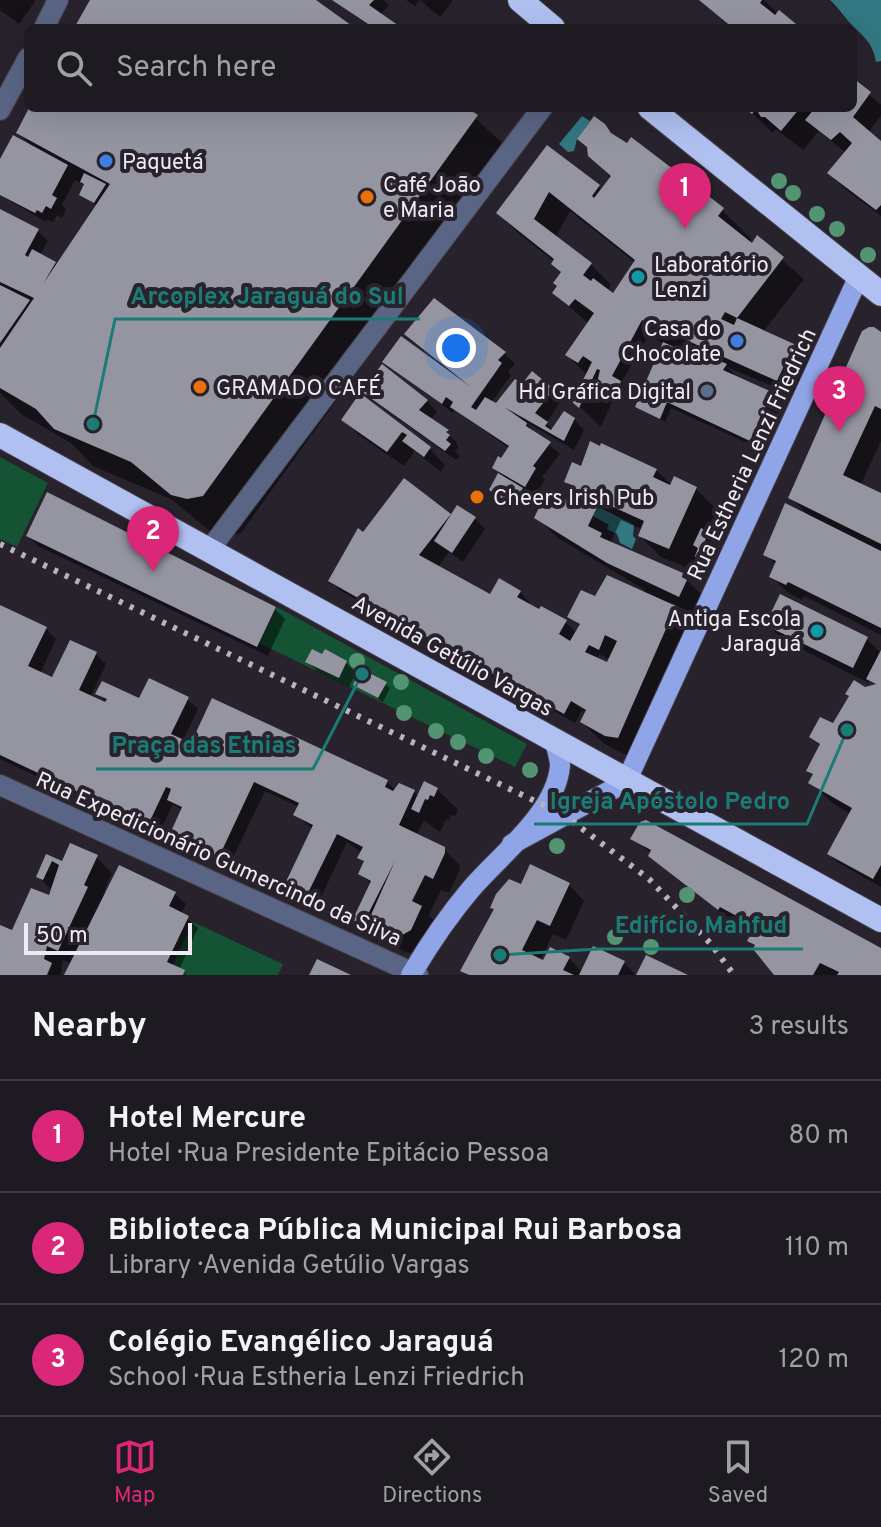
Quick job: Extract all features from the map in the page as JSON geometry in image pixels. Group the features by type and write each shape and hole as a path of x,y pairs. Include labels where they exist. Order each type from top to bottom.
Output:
{"highway":[{"path":"520,0 548,24"},
{"path":"655,112 881,294"},
{"name":"Avenida Getúlio Vargas","path":"0,435 881,920"}],"main road":[{"name":"Rua Estheria Lenzi Friedrich","path":"626,782 859,276"},
{"path":"414,974 469,891 531,824 555,785 560,764 555,742"},
{"path":"512,844 626,782"}],"street":[{"path":"46,24 58,0"},
{"path":"0,110 24,65"},
{"path":"210,549 539,112"},
{"name":"Rua Expedicionário Gumercindo da Silva","path":"0,786 414,974"}],"green space":[{"path":"0,457 48,483 17,547 0,539"},
{"path":"277,607 527,744 515,767 259,643"},
{"path":"193,922 283,964 278,975 178,975 170,971"}],"water":[{"path":"830,0 881,0 881,61 876,62 873,50 857,30 857,24 849,22"},
{"path":"582,116 590,121 577,139 574,151 568,152 559,144"},
{"path":"597,506 634,525 633,536 636,539 632,549 620,543 617,534 607,529 609,525 593,516"}],"building":[{"path":"90,0 316,0 349,24 76,24"},
{"path":"332,0 374,0 369,5 396,24 368,24"},
{"path":"699,0 762,0 760,3 775,15 779,10 796,24 728,24"},
{"path":"857,81 871,92 857,111"},
{"path":"27,112 473,112 478,115 203,496 187,499 171,495 131,462 54,429 36,409 0,388 0,348 34,298 0,282 0,209 39,229 25,255 28,257 32,249 56,262 43,284 110,184 16,133"},
{"path":"758,112 797,112 781,131"},
{"path":"812,112 857,112 853,117 881,141 881,205 876,210 827,173 852,143 840,132 831,140 805,120"},
{"path":"594,116 627,143 631,137 677,172 678,183 700,201 706,194 724,208 718,216 752,243 757,235 784,257 737,318 794,344 777,381 642,320 612,376 621,381 617,392 597,383 600,370 597,369 579,408 572,402 592,362 583,356 578,363 565,355 594,313 575,299 569,306 552,293 557,286 553,283 561,272 551,264 554,259 496,213 547,145 600,185 592,196 594,198 611,176 588,156 587,147 577,139","holes":["549,192 635,260 613,293 593,278 591,281 583,275 592,263 534,219","725,312 737,318 734,325 721,319"]},
{"path":"13,135 68,165 52,195 57,198 51,209 46,206 42,213 37,210 35,213 0,195 0,159"},
{"path":"84,173 106,184 94,203 79,195 84,184 80,182"},
{"path":"0,285 30,300 0,343"},
{"path":"434,298 506,352 498,360 502,363 471,407 476,410 485,397 496,403 515,379 522,384 532,371 554,389 535,413 548,422 545,426 551,430 564,411 575,418 564,441 504,407 551,442 533,466 536,468 525,487 492,468 498,456 501,458 509,446 450,407 453,402 446,397 442,404 382,362 401,336 471,387 404,334"},
{"path":"869,327 881,332 881,409 875,406 843,475 881,493 881,544 788,498 862,331"},
{"name":"Hd Gráfica Digital","path":"663,342 689,354 691,348 701,353 698,358 711,363 713,358 727,364 723,370 772,392 750,441 667,402 660,419 635,407"},
{"path":"382,364 428,400 419,410 449,430 446,440 451,444 445,451 362,392"},
{"path":"360,393 431,447 424,457 402,441 407,435 402,432 387,452 341,420"},
{"path":"590,441 657,469 653,477 670,485 674,476 697,487 669,549 638,536 644,521 600,501 588,526 602,533 600,537 683,573 682,577 687,580 679,597 607,563 534,518 545,495 564,504 572,485 564,482 572,462 581,466"},
{"path":"498,473 523,488 512,505 489,490"},
{"path":"404,478 451,514 419,555 490,594 499,578 521,591 517,597 567,620 559,634 570,641 580,624 567,617 581,590 595,596 607,575 676,606 618,738 605,736 580,722 586,710 571,701 564,714 328,581 358,528 363,532","holes":["605,635 617,641 607,662 585,652 589,645 599,650"]},
{"path":"47,492 276,607 257,647 26,536"},
{"path":"785,503 881,551 881,628 788,582 786,585 769,577 776,561 763,555"},
{"path":"457,505 476,517 452,553 434,541"},
{"path":"701,528 709,532 697,558 698,548 693,545"},
{"name":"Antiga Escola Jaraguá","path":"780,594 868,637 853,668 765,625"},
{"path":"0,605 47,627 28,666 52,677 70,640 97,652 79,690 105,702 107,699 95,694 102,681 139,698 149,678 189,697 171,734 191,743 212,698 388,780 385,787 393,791 399,783 415,790 399,825 445,847 445,853 433,879 425,875 412,901 422,906 411,930 397,938 366,926 395,861 361,928 351,923 371,881 358,874 364,861 357,858 363,847 337,834 304,901 282,890 313,825 293,815 299,803 254,782 218,859 169,836 182,807 167,800 171,789 166,787 148,825 0,755"},
{"path":"312,649 322,654 325,649 347,661 339,678 305,662"},
{"path":"881,650 881,865 873,879 827,854 852,808 808,783 813,774 806,771 820,744 809,737 820,717 833,723 849,696 845,694 854,680 865,687 876,684 866,679"},
{"path":"361,669 387,682 378,698 353,685"},
{"path":"424,781 438,788 434,797 430,795 428,800 425,799 419,813 411,809"},
{"path":"646,820 881,948 881,975 837,975 839,972 820,963 813,975 774,975 753,949 755,945 747,941 755,926 720,907 718,910 648,856 651,850 630,839 640,822"},
{"path":"70,843 98,855 84,885 88,887 58,951 47,946 44,959 52,963 47,975 0,975 0,925 12,930 31,888 49,895 59,865 52,861 43,880 36,877 46,854 62,861"},
{"path":"530,864 570,883 550,926 537,920 522,950 543,960 550,947 570,957 563,970 574,975 469,975 460,971 494,909 490,908 496,894 509,879 521,884"},
{"path":"119,865 176,892 169,906 189,916 167,962 185,970 183,975 64,975"},
{"path":"593,946 625,961 618,975 579,975"},
{"path":"646,955 688,975 636,975"},
{"path":"317,959 351,975 309,975"}],"railway":[{"path":"0,544 564,815 649,879 711,944 734,975"}],"place":[{"name":"Paquetá","path":"106,161"},
{"name":"Café João e Maria","path":"367,197"},
{"name":"Hotel Mercure","path":"685,229"},
{"name":"Laboratório Lenzi","path":"638,277"},
{"name":"Casa do Chocolate","path":"737,341"},
{"name":"GRAMADO CAFÉ","path":"200,387"},
{"name":"Hd Gráfica Digital","path":"707,391"},
{"name":"Arcoplex Jaraguá do Sul","path":"93,424"},
{"name":"Colégio Evangélico Jaraguá","path":"839,432"},
{"name":"Cheers Irish Pub","path":"477,497"},
{"name":"Biblioteca Pública Municipal Rui Barbosa","path":"153,572"},
{"name":"Antiga Escola Jaraguá","path":"817,631"},
{"name":"Praça das Etnias","path":"362,674"},
{"name":"Igreja Apóstolo Pedro","path":"847,730"},
{"name":"Edifício Mahfud","path":"500,955"}]}
